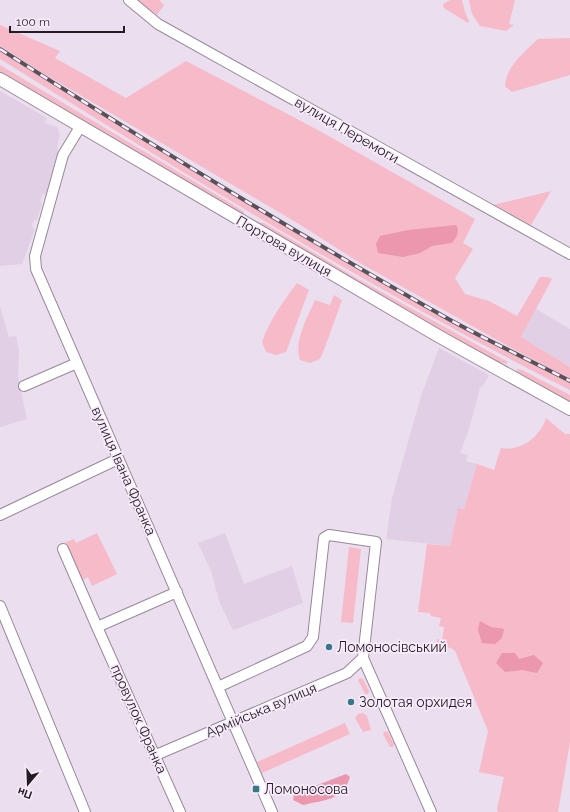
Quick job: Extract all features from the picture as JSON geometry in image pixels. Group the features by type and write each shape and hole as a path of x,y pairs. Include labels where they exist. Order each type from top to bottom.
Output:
{"main road":[{"name":"Портова вулиця","path":"0,78 80,127 440,338 570,408"}],"street":[{"name":"вулиця Перемоги","path":"129,0 158,24 570,254"},
{"name":"вулиця Івана Франка","path":"80,127 63,156 35,256 36,269 272,812"},
{"path":"24,386 77,363"},
{"path":"0,515 118,459"},
{"path":"218,687 307,646 310,642 313,637 324,538 329,536 376,542 363,658 430,812"},
{"name":"провулок Франка","path":"62,549 156,755 180,812"},
{"path":"97,627 177,592"},
{"path":"0,606 3,622 85,812"},
{"name":"Армійська вулиця","path":"156,755 347,672 363,658"}],"shaded area":[{"path":"137,0 159,0 164,5 157,15"},
{"path":"450,0 462,0 469,21 468,23 444,8 443,4"},
{"path":"469,0 515,0 509,24 514,25 506,31 480,26 472,14"},
{"path":"0,25 60,51 55,58 126,98 186,61 318,130 475,219 463,243 473,249 455,278 465,294 489,301 517,316 540,277 552,279 521,337 570,367 570,379 515,350 360,263 299,224 36,69 0,46"},
{"path":"570,38 570,75 512,92 505,86 506,79 512,66 538,39"},
{"path":"0,51 210,181 353,265 497,345 570,383 570,390 424,313 210,189 0,59"},
{"path":"0,65 232,204 244,212 244,215 0,72"},
{"path":"0,91 47,118 44,123 57,127 60,135 57,147 58,152 47,195 42,194 40,201 42,204 37,220 33,221 32,227 35,229 22,264 0,266"},
{"path":"551,191 531,225 493,205"},
{"path":"258,222 264,223 360,280 508,362 506,364 492,360 260,225"},
{"path":"456,225 458,229 457,236 452,243 432,246 420,253 403,257 378,253 376,244 380,236 408,230"},
{"path":"297,283 309,290 286,352 276,355 266,352 262,342 265,334 277,311"},
{"path":"334,295 342,300 320,359 310,363 300,360 298,345 302,329 315,300 330,305"},
{"path":"0,306 9,337 16,336 19,350 18,377 27,419 0,427"},
{"path":"536,309 570,329 570,367 521,337"},
{"path":"439,348 489,375 483,386 480,388 469,429 460,453 468,455 466,461 477,464 464,509 458,508 450,546 386,539 392,498 421,396"},
{"path":"517,369 522,370 570,395 570,402 516,372"},
{"path":"546,418 565,434 570,434 570,742 558,812 498,812 497,809 504,777 479,772 488,731 455,651 451,648 436,645 437,639 442,640 444,627 439,626 441,618 431,616 430,613 418,612 427,544 450,546 458,508 464,509 477,464 494,470 501,448 516,448 529,441 540,431"},
{"path":"97,533 117,574 92,586 88,577 81,581 64,543 74,539 76,543"},
{"path":"225,533 244,584 292,566 303,603 233,630 219,601 211,571 198,543"},
{"path":"349,547 361,549 353,623 341,622"},
{"path":"480,621 491,627 504,629 502,638 495,644 482,643 478,630"},
{"path":"502,653 515,653 519,659 534,655 543,663 537,673 522,670 505,672 496,663"},
{"path":"360,678 363,679 369,691 368,694 365,694 358,680"},
{"path":"363,713 367,716 371,730 363,732 355,718 358,714"},
{"path":"345,723 350,734 262,773 257,762"},
{"path":"385,731 388,732 394,744 393,747 390,747 383,734"},
{"path":"346,774 350,777 347,785 343,791 331,798 303,805 293,800 294,794"}],"railway":[{"path":"0,49 168,154 281,222 452,321 570,381"}],"place":[{"name":"Ломоносівський","path":"329,647"},
{"name":"Золотая орхидея","path":"351,702"},
{"name":"Ломоносова","path":"256,789"}]}
